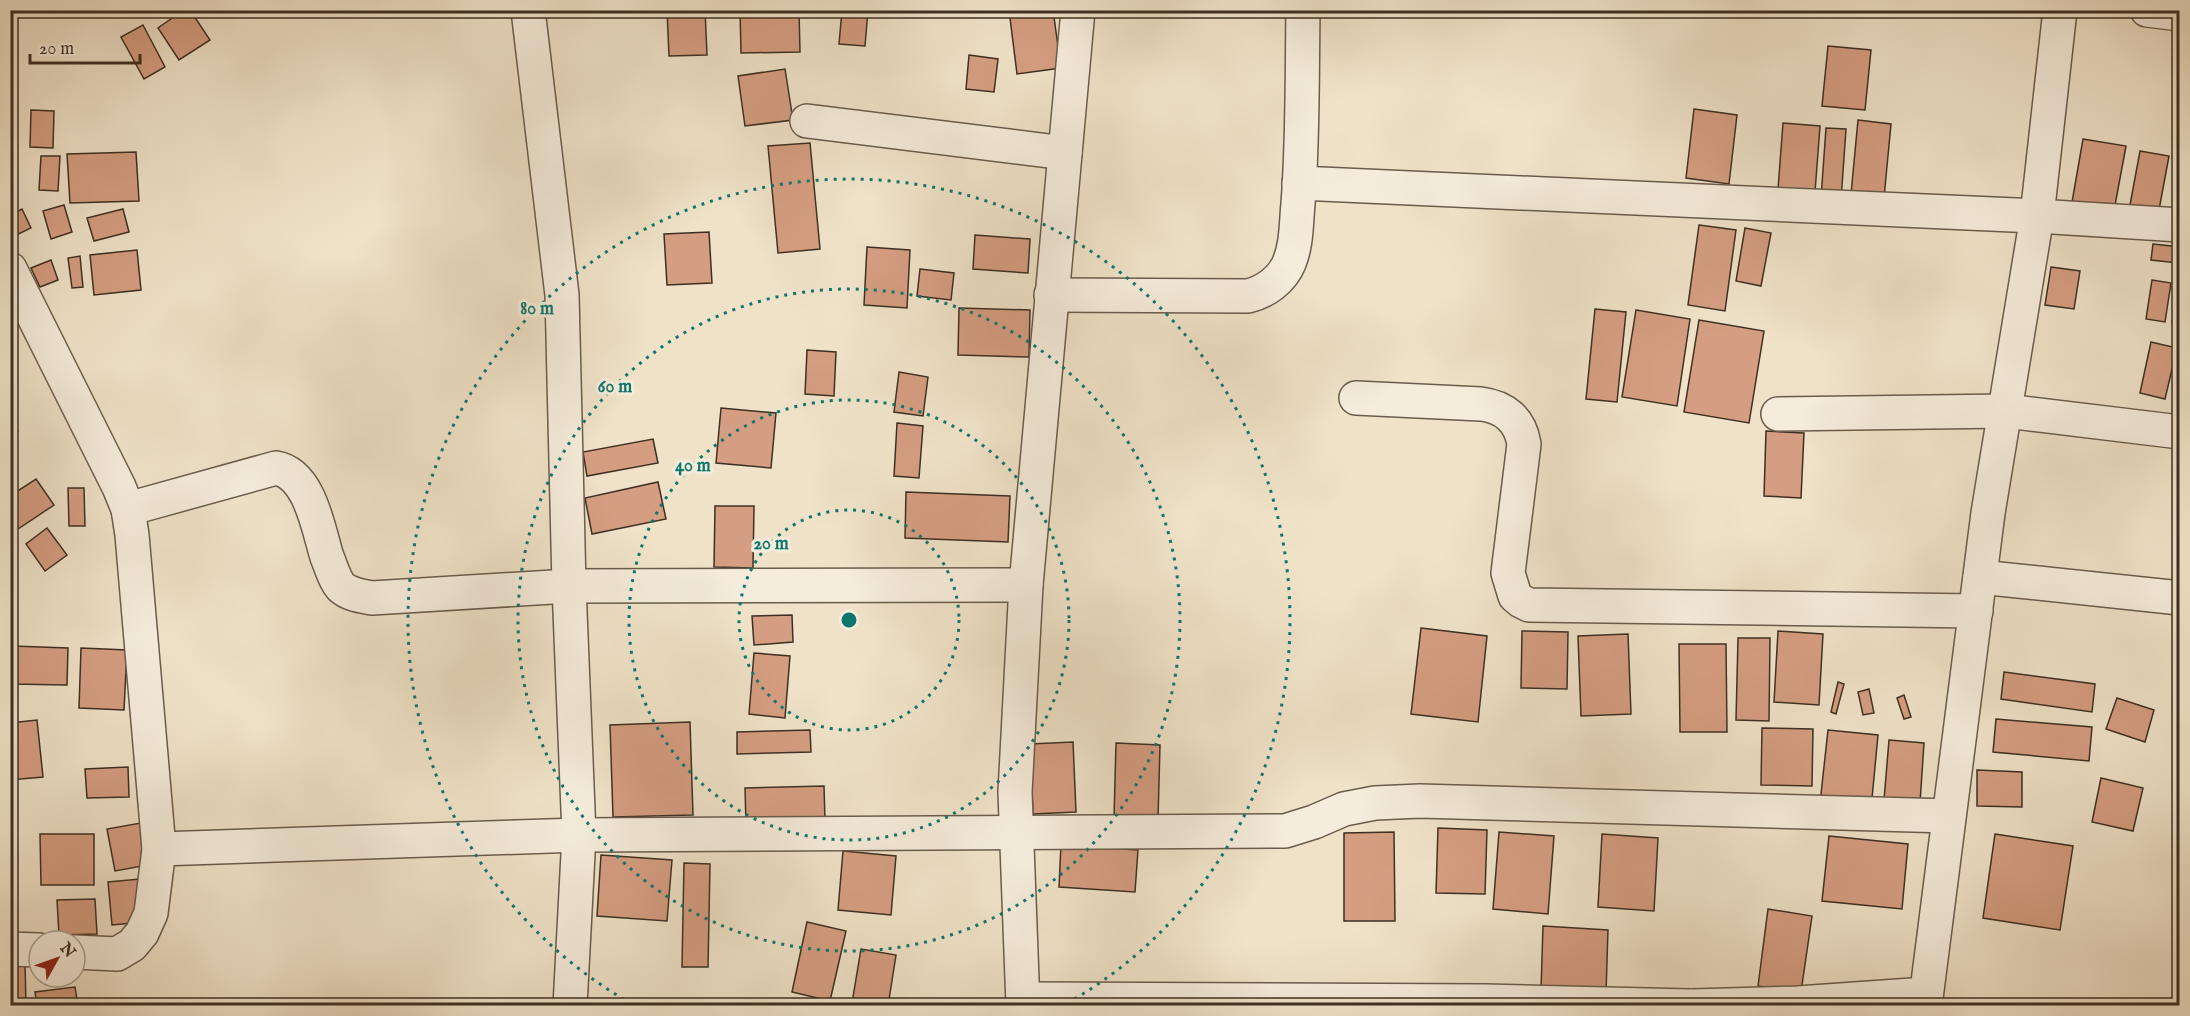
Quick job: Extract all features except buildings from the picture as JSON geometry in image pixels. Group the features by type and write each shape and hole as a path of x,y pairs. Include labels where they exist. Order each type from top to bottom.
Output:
{"street":[{"path":"528,10 562,295 569,586 579,835 570,1005"},
{"path":"1078,10 1026,585 1015,792 1023,1002 1475,1001 1691,1005 1926,1000 1988,513 2037,216 2060,10"},
{"path":"1051,295 1248,296 1260,293 1276,282 1288,264 1294,245 1299,183 1303,10"},
{"path":"2147,10 2180,14"},
{"path":"807,120 1065,153"},
{"path":"1299,183 2037,216 2180,225"},
{"path":"10,269 119,487 128,509 133,546 159,849 151,913 142,933 132,945 117,954 87,953"},
{"path":"1356,398 1481,404 1494,406 1510,415 1523,434 1524,444 1509,579 1515,596 1529,605 1976,610"},
{"path":"1778,414 2006,411 2180,432"},
{"path":"128,509 276,468 287,470 306,492 332,570 340,586 352,594 372,598 569,586 1026,585"},
{"path":"1980,577 2180,598"},
{"path":"159,849 579,835 1285,831 1344,809 1375,803 1420,801 1949,816"},
{"path":"10,949 27,950"}]}
